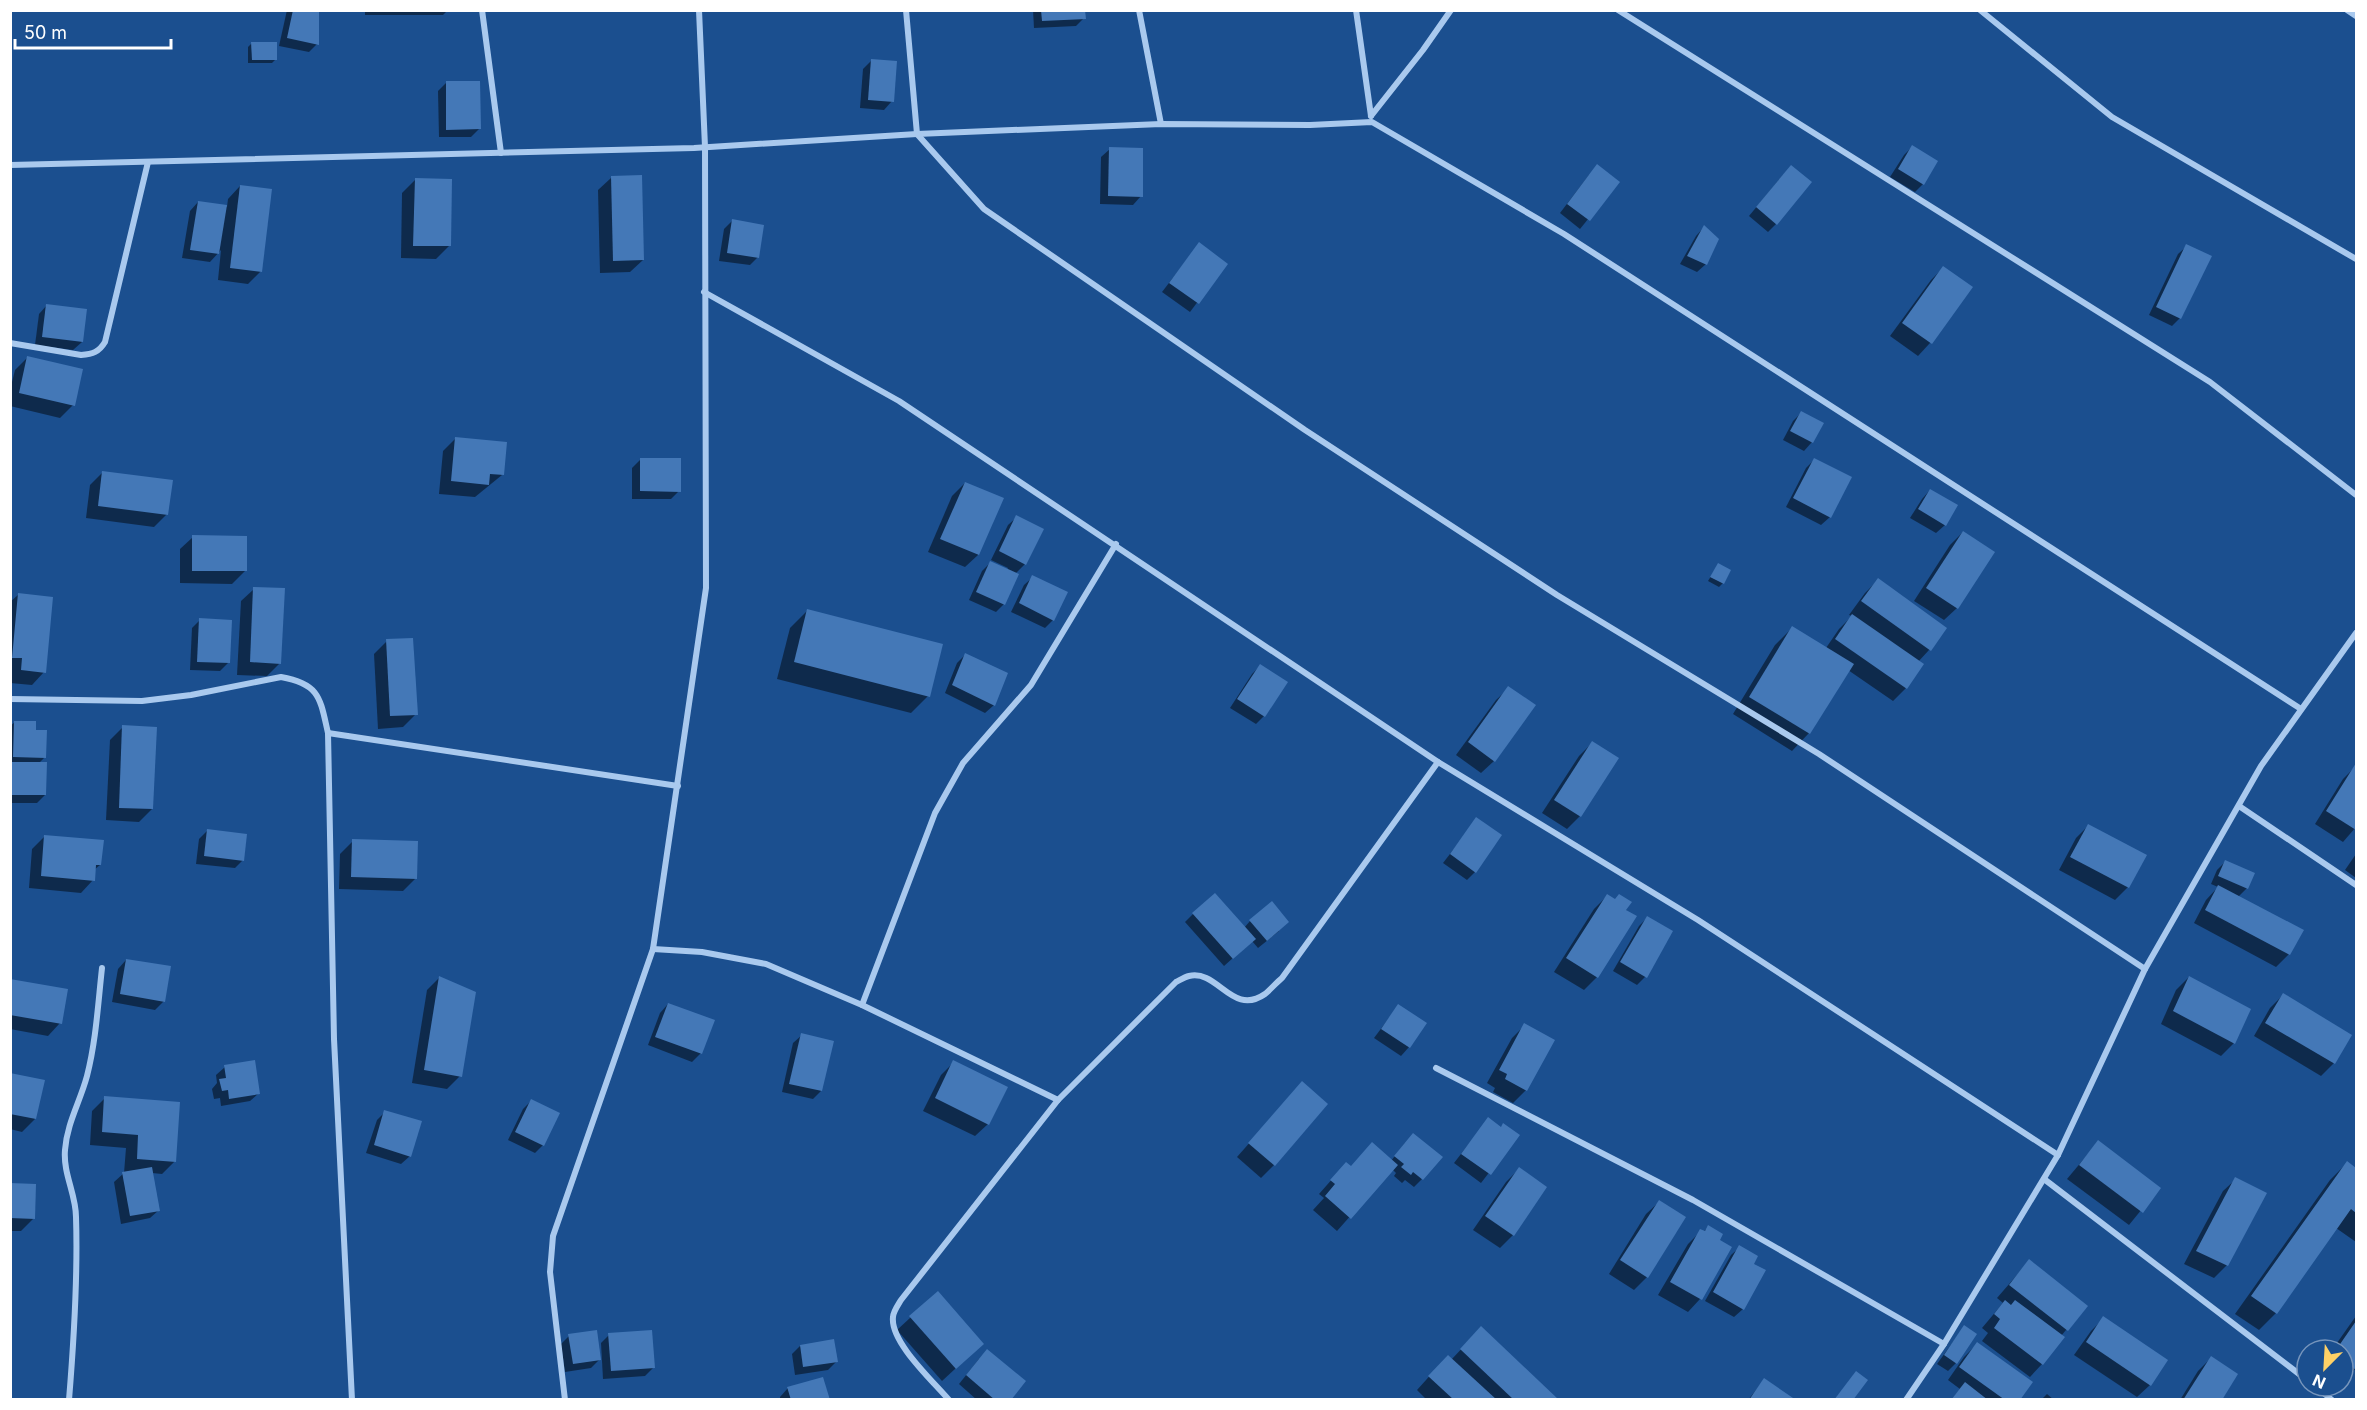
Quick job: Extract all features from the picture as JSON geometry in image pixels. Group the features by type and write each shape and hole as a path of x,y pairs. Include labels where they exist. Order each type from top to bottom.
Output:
{"street":[{"path":"482,10 501,153"},
{"path":"565,1400 550,1272 553,1236 653,949 706,588 705,147 699,10"},
{"path":"906,10 917,134 984,209 1295,424 1557,595 1819,754 2145,969"},
{"path":"1139,10 1161,124"},
{"path":"1356,10 1371,119"},
{"path":"1371,119 1451,10"},
{"path":"1618,10 2210,382 2356,495"},
{"path":"1980,10 2112,117 2356,259"},
{"path":"2347,10 2356,16"},
{"path":"10,165 705,147 917,134 1161,124 1310,125 1371,119 1564,234 2301,709"},
{"path":"10,343 81,355 101,350 105,342 148,162"},
{"path":"704,292 899,401 1116,544 1438,762 1698,920 2058,1155"},
{"path":"862,1005 935,813 963,763 1031,685 1116,544"},
{"path":"1906,1400 1944,1344 2058,1155 2145,969 2261,766 2356,633"},
{"path":"10,699 142,700 191,695 281,677 296,680 313,689 321,699 328,733 334,1039 352,1400"},
{"path":"328,733 678,786"},
{"path":"949,1400 895,1334 892,1316 901,1300 1058,1100 1176,982 1190,976 1206,978 1235,998 1250,1001 1265,994 1282,978 1438,762"},
{"path":"2239,806 2356,885"},
{"path":"653,949 702,952 766,964 862,1005 1058,1100"},
{"path":"69,1400 73,1354 76,1214 64,1154 66,1131 86,1079 94,1048 102,968"},
{"path":"1436,1068 1693,1200 1944,1344"},
{"path":"2044,1179 2295,1371"}],"building":[{"path":"293,10 319,10 319,45 287,38"},
{"path":"1041,10 1085,10 1086,19 1042,21"},
{"path":"251,42 277,42 277,60 252,60"},
{"path":"871,59 897,61 894,102 868,100"},
{"path":"446,81 480,81 481,129 446,130"},
{"path":"1912,145 1938,161 1924,185 1898,169"},
{"path":"1109,147 1143,148 1143,197 1108,196"},
{"path":"1597,164 1620,182 1590,221 1567,204"},
{"path":"1791,165 1812,182 1777,225 1756,207"},
{"path":"642,175 644,260 613,261 611,176"},
{"path":"415,178 452,179 451,246 413,246"},
{"path":"240,185 272,189 262,272 230,268"},
{"path":"198,201 227,205 219,254 190,250"},
{"path":"732,219 764,225 759,258 727,253"},
{"path":"1704,225 1719,239 1707,265 1687,256"},
{"path":"1199,242 1228,264 1199,304 1169,283"},
{"path":"2186,244 2212,256 2181,319 2156,307"},
{"path":"1943,266 1973,287 1932,344 1902,323"},
{"path":"46,304 87,309 83,342 42,337"},
{"path":"27,356 83,369 75,406 19,393"},
{"path":"1801,411 1824,423 1813,443 1790,431"},
{"path":"455,437 507,442 504,475 490,474 489,485 451,481"},
{"path":"640,458 681,458 681,492 640,491"},
{"path":"1814,458 1852,477 1831,518 1793,498"},
{"path":"102,471 173,480 168,515 98,506"},
{"path":"965,482 1004,498 979,555 940,539"},
{"path":"1930,489 1958,505 1946,526 1918,509"},
{"path":"1016,515 1044,529 1026,565 999,551"},
{"path":"1963,531 1995,552 1958,609 1926,588"},
{"path":"192,535 247,536 247,571 192,571"},
{"path":"990,561 1019,574 1005,605 976,592"},
{"path":"1718,563 1731,570 1724,584 1710,577"},
{"path":"1032,575 1068,592 1054,621 1019,603"},
{"path":"1878,578 1947,628 1931,651 1861,601"},
{"path":"253,587 285,588 281,664 250,662"},
{"path":"18,593 53,597 46,673 21,670 22,658 12,658"},
{"path":"807,609 943,644 930,697 794,662"},
{"path":"1852,614 1924,664 1907,689 1835,639"},
{"path":"199,618 232,620 230,663 197,662"},
{"path":"1792,626 1854,664 1810,734 1749,697"},
{"path":"413,638 418,715 390,716 386,639"},
{"path":"965,653 1008,673 995,706 952,685"},
{"path":"1260,664 1288,682 1265,717 1237,699"},
{"path":"1508,686 1536,705 1495,762 1468,742"},
{"path":"14,721 36,721 36,730 47,730 46,758 13,757"},
{"path":"122,725 157,727 153,809 119,808"},
{"path":"1592,741 1619,758 1581,817 1554,800"},
{"path":"11,762 47,762 46,795 11,795"},
{"path":"2356,763 2356,830 2326,811"},
{"path":"1476,817 1502,835 1476,873 1450,854"},
{"path":"2088,824 2147,855 2129,888 2070,857"},
{"path":"207,829 247,834 244,861 204,856"},
{"path":"44,835 104,840 101,865 96,865 95,881 41,876"},
{"path":"352,839 418,841 417,879 351,877"},
{"path":"2225,860 2255,873 2248,889 2218,876"},
{"path":"2218,885 2304,930 2290,955 2205,910"},
{"path":"1215,893 1256,939 1233,959 1192,913"},
{"path":"1607,894 1615,899 1619,894 1632,902 1626,910 1637,916 1598,978 1566,958"},
{"path":"1272,901 1289,922 1267,941 1249,920"},
{"path":"1647,916 1673,931 1647,978 1620,962"},
{"path":"126,959 171,966 165,1002 120,994"},
{"path":"439,976 476,992 462,1077 424,1070"},
{"path":"2189,976 2251,1009 2235,1044 2173,1011"},
{"path":"10,979 68,989 62,1024 10,1015"},
{"path":"2283,993 2352,1035 2335,1064 2265,1023"},
{"path":"668,1003 715,1020 702,1054 655,1037"},
{"path":"1398,1004 1427,1023 1410,1048 1381,1029"},
{"path":"1524,1023 1555,1040 1527,1091 1505,1079 1507,1074 1499,1070"},
{"path":"801,1033 834,1041 822,1091 789,1084"},
{"path":"255,1060 260,1094 229,1099 228,1090 222,1091 219,1079 226,1078 224,1065"},
{"path":"953,1060 1008,1087 989,1125 935,1098"},
{"path":"10,1073 45,1080 36,1119 10,1114"},
{"path":"1302,1081 1328,1104 1275,1166 1248,1143"},
{"path":"104,1096 180,1102 176,1162 137,1159 138,1135 102,1132"},
{"path":"531,1099 560,1113 544,1146 515,1132"},
{"path":"384,1110 422,1121 411,1157 374,1145"},
{"path":"1488,1117 1501,1127 1503,1123 1520,1135 1491,1175 1461,1154"},
{"path":"1413,1133 1443,1157 1423,1180 1413,1172 1411,1175 1401,1167 1404,1164 1394,1156"},
{"path":"2098,1140 2161,1188 2143,1213 2079,1165"},
{"path":"1372,1142 1398,1165 1351,1219 1325,1196 1335,1184 1330,1180 1346,1162 1351,1166"},
{"path":"2347,1161 2356,1168 2356,1213 2351,1209 2277,1314 2251,1296"},
{"path":"152,1167 160,1211 130,1216 122,1172"},
{"path":"1519,1167 1547,1187 1514,1236 1485,1216"},
{"path":"2235,1177 2267,1193 2228,1266 2196,1251"},
{"path":"10,1183 36,1184 35,1219 10,1218"},
{"path":"1659,1200 1686,1217 1648,1278 1620,1260"},
{"path":"1708,1225 1723,1234 1720,1240 1732,1247 1702,1300 1670,1282 1700,1229 1705,1231"},
{"path":"1739,1245 1758,1256 1754,1264 1766,1270 1744,1310 1713,1292"},
{"path":"2029,1259 2088,1306 2068,1331 2009,1285"},
{"path":"938,1291 984,1344 956,1369 909,1316"},
{"path":"2005,1300 2011,1305 2015,1300 2065,1337 2043,1365 1994,1328 2000,1319 1994,1314"},
{"path":"2103,1316 2168,1360 2151,1386 2086,1342"},
{"path":"2356,1321 2356,1370 2355,1338 2344,1338"},
{"path":"1964,1325 1977,1334 1957,1364 1944,1355"},
{"path":"1481,1326 1559,1400 1514,1400 1460,1349"},
{"path":"597,1330 601,1360 573,1364 568,1334"},
{"path":"652,1330 655,1368 611,1371 608,1333"},
{"path":"834,1339 838,1362 803,1367 800,1345"},
{"path":"1977,1342 2033,1382 2020,1400 2005,1400 1959,1367"},
{"path":"987,1349 1026,1381 1011,1400 995,1400 966,1375"},
{"path":"1448,1355 1497,1400 1454,1400 1428,1376"},
{"path":"2211,1356 2238,1374 2222,1400 2183,1400"},
{"path":"1856,1371 1868,1380 1853,1400 1834,1400"},
{"path":"823,1377 830,1400 791,1400 787,1387"},
{"path":"1764,1378 1796,1400 1749,1400"},
{"path":"1965,1382 1988,1400 1951,1400"}]}
